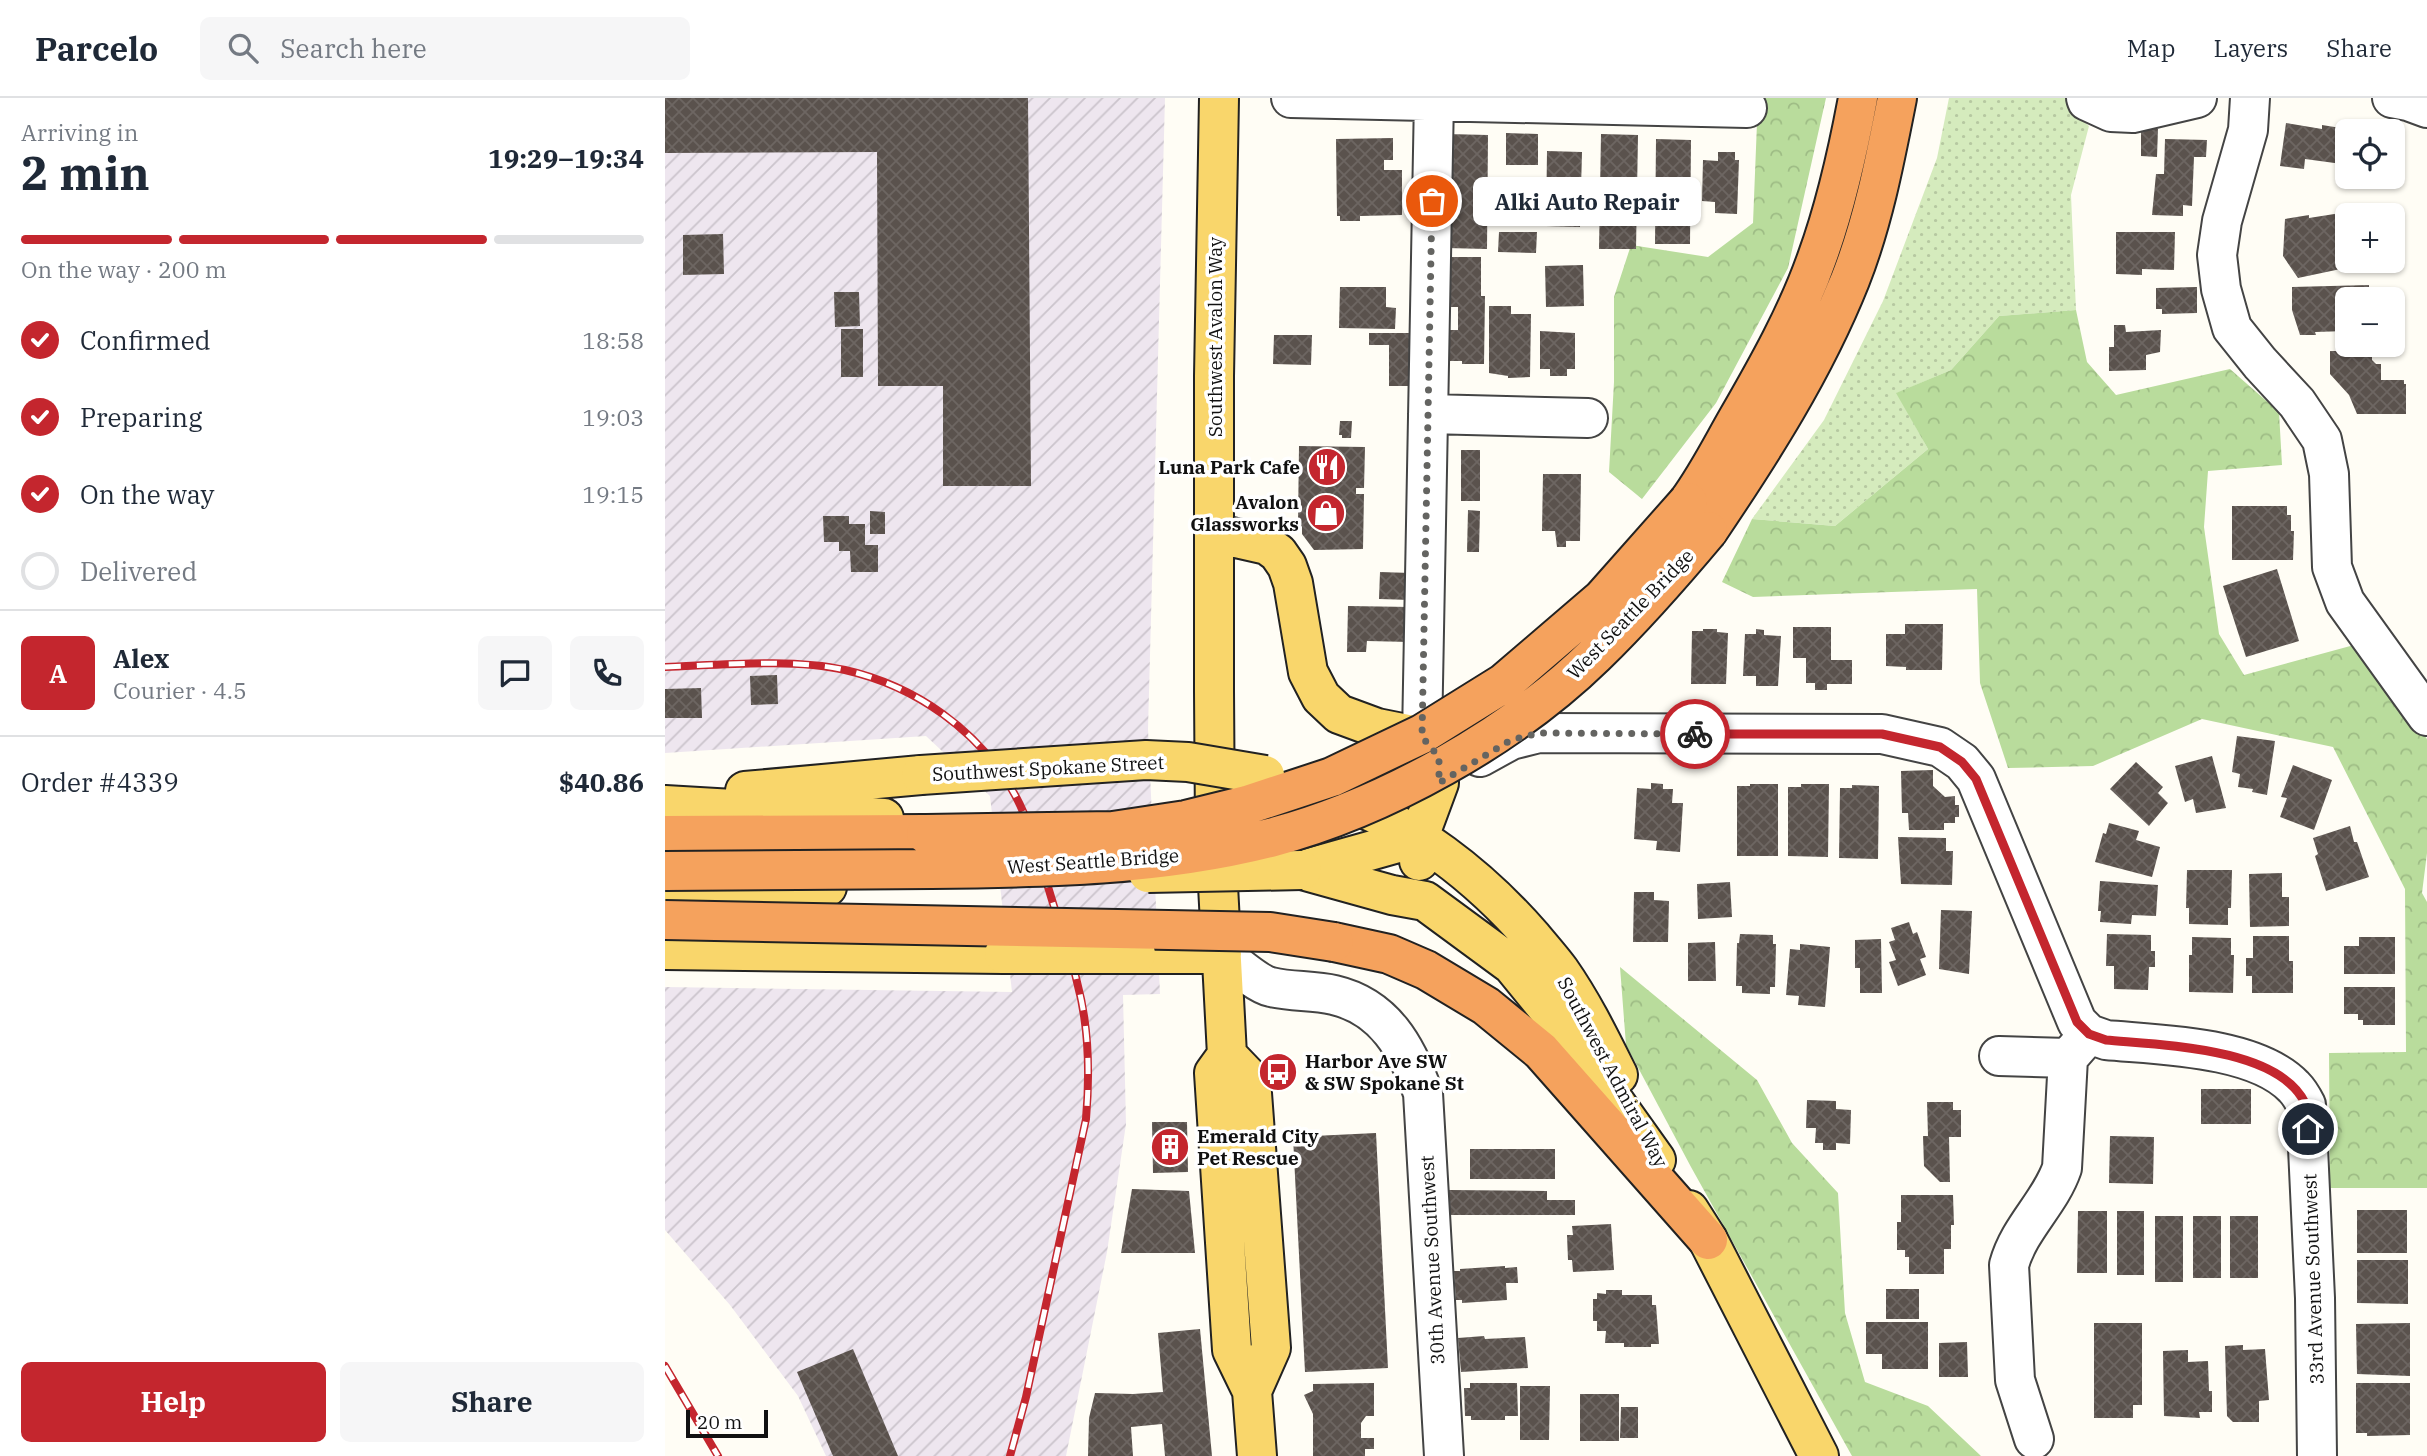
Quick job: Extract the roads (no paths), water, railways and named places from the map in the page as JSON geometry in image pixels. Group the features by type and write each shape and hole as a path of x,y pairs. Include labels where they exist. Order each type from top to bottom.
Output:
{"highway":[{"path":"1698,517 1706,478 1762,379 1817,258 1832,210 1858,98"},
{"path":"1698,517 1782,419 1829,328 1851,277 1876,197 1896,98"},
{"name":"West Seattle Bridge","path":"665,835 1113,831 1186,820 1247,805 1332,777 1422,734 1504,683 1698,517"},
{"name":"West Seattle Bridge","path":"665,871 1076,865 1173,858 1271,837 1340,814 1405,786 1468,752 1530,709 1593,657 1660,588 1698,517"},
{"path":"665,920 1270,932 1389,954 1426,970 1486,1006 1541,1051 1708,1240"}],"main road":[{"name":"Southwest Avalon Way","path":"1219,98 1214,376 1215,829 1227,1055 1214,1073 1232,1350 1252,1391 1257,1456"},
{"path":"1214,533 1267,545 1278,553 1287,566 1293,583 1308,672 1321,696 1339,714 1377,728 1422,737 1439,757 1439,783 1419,837 1419,875 1425,901"},
{"name":"Southwest Spokane Street","path":"665,797 921,775 1146,760 1188,762 1265,775 1362,806 1419,837"},
{"path":"665,805 1123,831 1215,829"},
{"path":"665,895 957,880 1302,870 1419,837"},
{"name":"Southwest Admiral Way","path":"1419,837 1468,874 1509,910 1560,970 1592,1023 1670,1180"},
{"name":"Southwest Admiral Way","path":"1302,870 1392,895 1425,901 1512,965 1552,1014 1670,1180 1708,1240 1819,1456"},
{"path":"665,950 1222,954"}],"street":[{"path":"1291,98 1747,108"},
{"path":"2086,99 2111,113 2133,113 2197,98"},
{"path":"2249,98 2248,130 2222,221 2217,255 2221,289 2232,328 2297,403 2322,440 2329,474 2332,567 2346,602 2427,716"},
{"path":"2392,98 2427,108"},
{"path":"1422,737 1434,100"},
{"path":"1428,414 1588,418"},
{"path":"1439,783 1511,740 1539,733 1882,734 1940,747 1962,762 1976,779 2077,1022 2079,1046 2062,1168 2057,1183 2014,1247 2009,1265 2015,1380 2034,1439"},
{"name":"30th Avenue Southwest","path":"1222,954 1268,986 1336,996 1365,1006 1395,1034 1413,1066 1423,1093 1444,1456"},
{"name":"33rd Avenue Southwest","path":"2079,1046 2106,1040 2212,1050 2276,1073 2295,1087 2306,1105 2313,1228 2317,1456"},
{"path":"1999,1056 2079,1046"}],"railway":[{"path":"665,667 803,664 845,670 897,687 943,714 984,751 1001,772 1027,820 1075,972 1086,1033 1088,1084 1086,1119 1026,1397 1010,1456"},
{"path":"665,1366 718,1456"}],"place":[{"name":"Alki Auto Repair","path":"1432,201"},
{"name":"Luna Park Cafe","path":"1327,467"},
{"name":"Avalon Glassworks","path":"1326,513"},
{"name":"Harbor Ave SW & SW Spokane St","path":"1278,1072"},
{"name":"Emerald City Pet Rescue","path":"1170,1147"}]}
